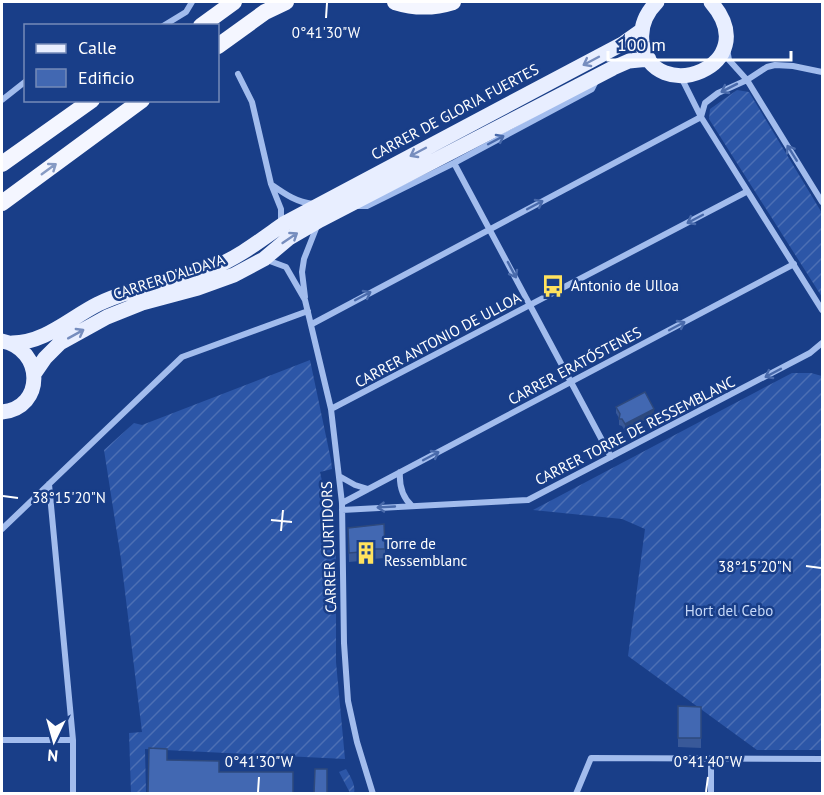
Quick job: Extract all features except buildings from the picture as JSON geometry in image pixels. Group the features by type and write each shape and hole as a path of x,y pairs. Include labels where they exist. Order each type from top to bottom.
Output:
{"highway":[{"path":"204,24 234,2"},
{"path":"219,45 265,12 286,2"},
{"path":"395,2 408,6 439,6 453,2"},
{"path":"2,164 89,102"},
{"path":"2,203 139,102"}],"main road":[{"path":"648,5 641,31 642,46 649,59 663,71 681,76 696,75 710,68 720,56 725,43 726,27 719,5"},
{"name":"CARRER DE GLORIA FUERTES","path":"283,224 624,43 641,31"},
{"path":"320,220 599,75 629,61 649,59"},
{"name":"CARRER D'ALDAYA","path":"2,412 24,402 33,384 34,374 45,358 60,343 106,317 142,303 234,275 264,259 289,238 320,220"},
{"name":"CARRER D'ALDAYA","path":"7,342 25,343 48,334 98,304 134,290 214,267 244,251 283,224"},
{"path":"7,342 27,355 34,374"}],"street":[{"path":"166,24 186,12 192,2"},
{"path":"725,43 729,60 747,80 822,202"},
{"path":"312,324 701,117 705,103 718,93 747,80 767,67 775,65 822,72"},
{"path":"238,74 252,102 283,224"},
{"path":"349,206 367,206 454,163 592,89 599,75"},
{"path":"681,76 701,117 746,192 822,310"},
{"path":"2,100 24,83"},
{"path":"454,163 610,457"},
{"path":"271,184 289,197 304,203 320,204"},
{"name":"CARRER ANTONIO DE ULLOA","path":"331,409 746,192"},
{"name":"CARRER CURTIDORS","path":"320,220 305,255 302,272 305,300 331,409 339,476 348,701 357,742 373,794"},
{"name":"CARRER CURTIDORS","path":"264,259 286,267 305,300"},
{"name":"CARRER ERATÓSTENES","path":"342,507 368,489 794,264"},
{"path":"2,529 182,357 308,311"},
{"name":"CARRER TORRE DE RESSEMBLANC","path":"342,507 528,500 810,353 822,343"},
{"path":"400,472 401,491 412,506"},
{"path":"339,476 368,489"},
{"path":"49,484 73,740 73,794"},
{"path":"2,740 73,740"},
{"path":"576,794 591,758 822,759"},
{"path":"711,759 711,794"}],"green space":[{"path":"737,90 749,92 822,213 822,297 709,119 710,109"},
{"path":"310,360 332,469 320,472 336,546 336,662 345,759 145,749 146,793 131,793 129,733 142,732 121,559 104,450 134,423 142,425"},
{"name":"Hort del Cebo","path":"792,373 811,373 822,376 822,750 757,750 628,656 645,529 622,519 533,510"},
{"path":"346,769 353,784 354,793 350,793 339,772"}],"place":[{"name":"Antonio de Ulloa","path":"553,286"},
{"name":"Torre de Ressemblanc","path":"366,553"}]}
